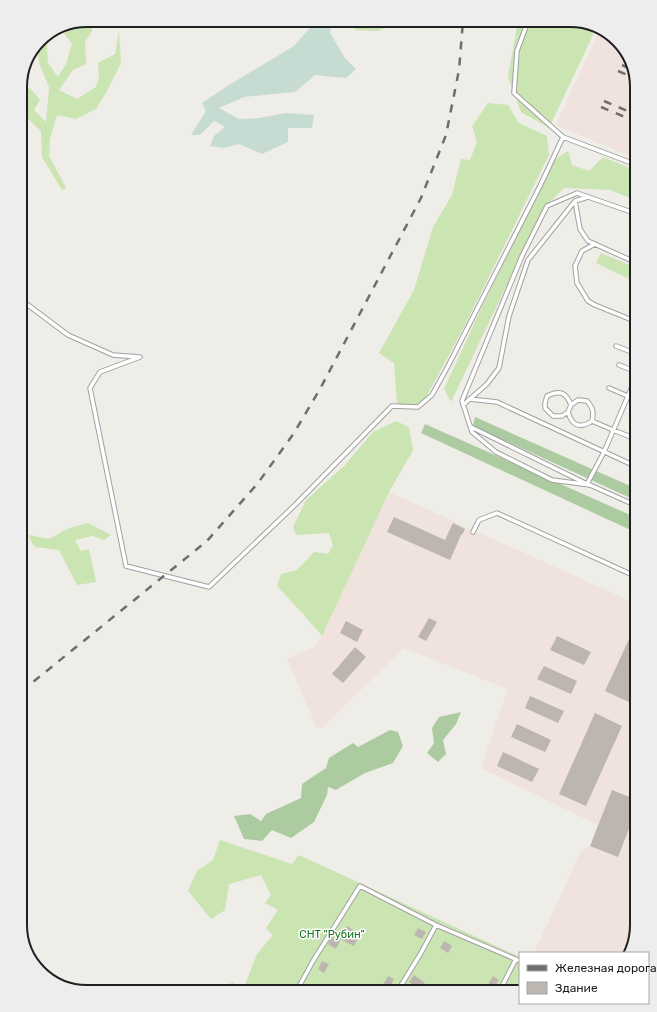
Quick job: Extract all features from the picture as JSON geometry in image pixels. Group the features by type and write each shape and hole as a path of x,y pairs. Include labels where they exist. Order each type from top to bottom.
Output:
{"lane":[{"path":"526,27 517,50 514,93 563,136 630,162"},
{"path":"27,304 68,335 113,355 140,357 100,372 90,388 126,566 209,587 295,505 392,406 418,407 432,395 536,193 563,136"},
{"path":"589,485 552,480 496,452 472,432 462,402 522,256 547,206 577,193 630,212"},
{"path":"463,405 487,384 499,368 509,316 528,260 575,201 589,197"},
{"path":"575,201 580,229 588,241 630,260"},
{"path":"594,244 582,250 575,266 577,283 588,301 594,305 630,319"},
{"path":"616,346 630,351"},
{"path":"619,365 630,369"},
{"path":"609,388 628,396"},
{"path":"589,485 630,391"},
{"path":"568,412 570,420 576,424 585,425 592,420 592,407 587,401 578,400 571,405 568,412 562,416 553,416 545,408 544,403 547,396 555,392 562,393 568,398 571,405"},
{"path":"469,399 496,402 630,464"},
{"path":"592,420 613,430 630,436"},
{"path":"471,427 589,485 630,503"},
{"path":"473,532 479,520 497,513 630,574"},
{"path":"300,985 313,961 360,886 436,925 519,960"},
{"path":"401,985 436,925"},
{"path":"503,985 516,959"}],"shaded area":[{"path":"598,34 615,48 622,57 628,72 630,87 630,156 556,125"},
{"path":"389,492 630,601 630,925 628,940 623,952 534,952 581,851 590,846 598,825 481,768 508,689 404,648 322,728 317,728 287,659 314,647 322,636"}],"green space":[{"path":"93,27 85,42 86,64 73,70 59,90 77,99 96,87 99,77 98,63 115,54 119,31 121,63 96,109 76,119 57,115 50,139 49,156 66,188 62,190 42,157 41,131 27,118 27,88 30,88 40,100 34,110 46,122 49,87 39,63 38,53 47,43 48,63 58,77 66,64 72,44 63,32 79,28"},
{"path":"311,27 331,27 330,33 345,58 356,69 346,78 315,75 295,92 244,97 219,108 239,119 259,118 286,113 314,115 312,128 288,128 288,142 262,154 239,144 224,148 210,146 214,136 225,127 214,121 200,135 191,135 206,111 202,103 294,46"},
{"path":"352,27 388,27 377,31 356,30"},
{"path":"517,27 574,27 593,32 593,35 549,128 521,112 508,77"},
{"path":"488,103 508,105 519,123 547,136 549,155 465,325 424,401 407,408 397,404 394,363 379,353 414,290 433,227 452,195 461,159 470,160 477,142 472,126"},
{"path":"568,151 572,165 589,171 603,157 630,168 630,198 610,190 564,188 543,209 451,402 444,389 481,309 554,160"},
{"path":"601,253 630,265 630,280 596,263"},
{"path":"475,417 630,486 630,498 473,426"},
{"path":"396,421 409,427 413,450 389,492 322,636 277,586 281,574 297,570 314,552 328,554 333,546 329,533 296,535 293,527 306,500 345,465 373,432"},
{"path":"425,424 630,515 630,530 421,433"},
{"path":"88,523 111,535 104,540 92,536 75,540 81,551 89,549 96,582 77,585 59,550 35,547 29,538 29,535 49,539 67,529"},
{"path":"461,712 456,724 443,740 446,754 438,762 427,753 434,743 432,728 439,717"},
{"path":"390,730 398,732 403,746 393,763 365,773 336,790 328,787 327,795 314,822 291,838 272,830 262,841 244,839 234,816 250,814 261,821 266,814 301,798 302,784 326,768 329,758 353,743 358,747"},
{"name":"СНТ \"Рубин\"","path":"220,840 292,864 299,855 519,957 519,985 245,985 257,954 273,935 266,928 278,910 265,903 271,895 261,875 229,884 225,910 211,919 188,891 197,871 213,860"}],"building":[{"path":"394,517 445,540 453,523 465,529 450,560 387,532"},
{"path":"429,618 437,622 426,641 418,637"},
{"path":"346,621 363,630 357,642 340,633"},
{"path":"557,636 591,652 584,665 550,650"},
{"path":"630,637 630,703 605,691"},
{"path":"355,647 366,657 343,683 332,674"},
{"path":"544,666 577,681 571,694 537,679"},
{"path":"530,696 564,711 558,723 525,708"},
{"path":"595,713 622,726 586,806 559,794"},
{"path":"517,724 551,740 545,752 511,737"},
{"path":"503,752 539,769 532,782 497,766"},
{"path":"612,790 630,797 630,826 618,857 590,846"},
{"path":"347,926 360,934 354,946 340,939"},
{"path":"418,928 426,932 422,939 414,935"},
{"path":"332,937 340,941 336,949 328,944"},
{"path":"444,941 452,946 448,953 440,948"},
{"path":"322,961 329,964 324,973 318,969"},
{"path":"414,975 425,983 423,985 414,985 409,982"},
{"path":"388,976 394,979 391,985 383,985"},
{"path":"493,976 499,980 495,985 488,985"}],"railway":[{"path":"27,686 207,541 258,483 294,433 320,389 421,198 446,135 459,70 463,27"},
{"path":"622,65 626,67"},
{"path":"618,71 628,75"},
{"path":"604,101 630,112"},
{"path":"601,107 630,119"}]}
